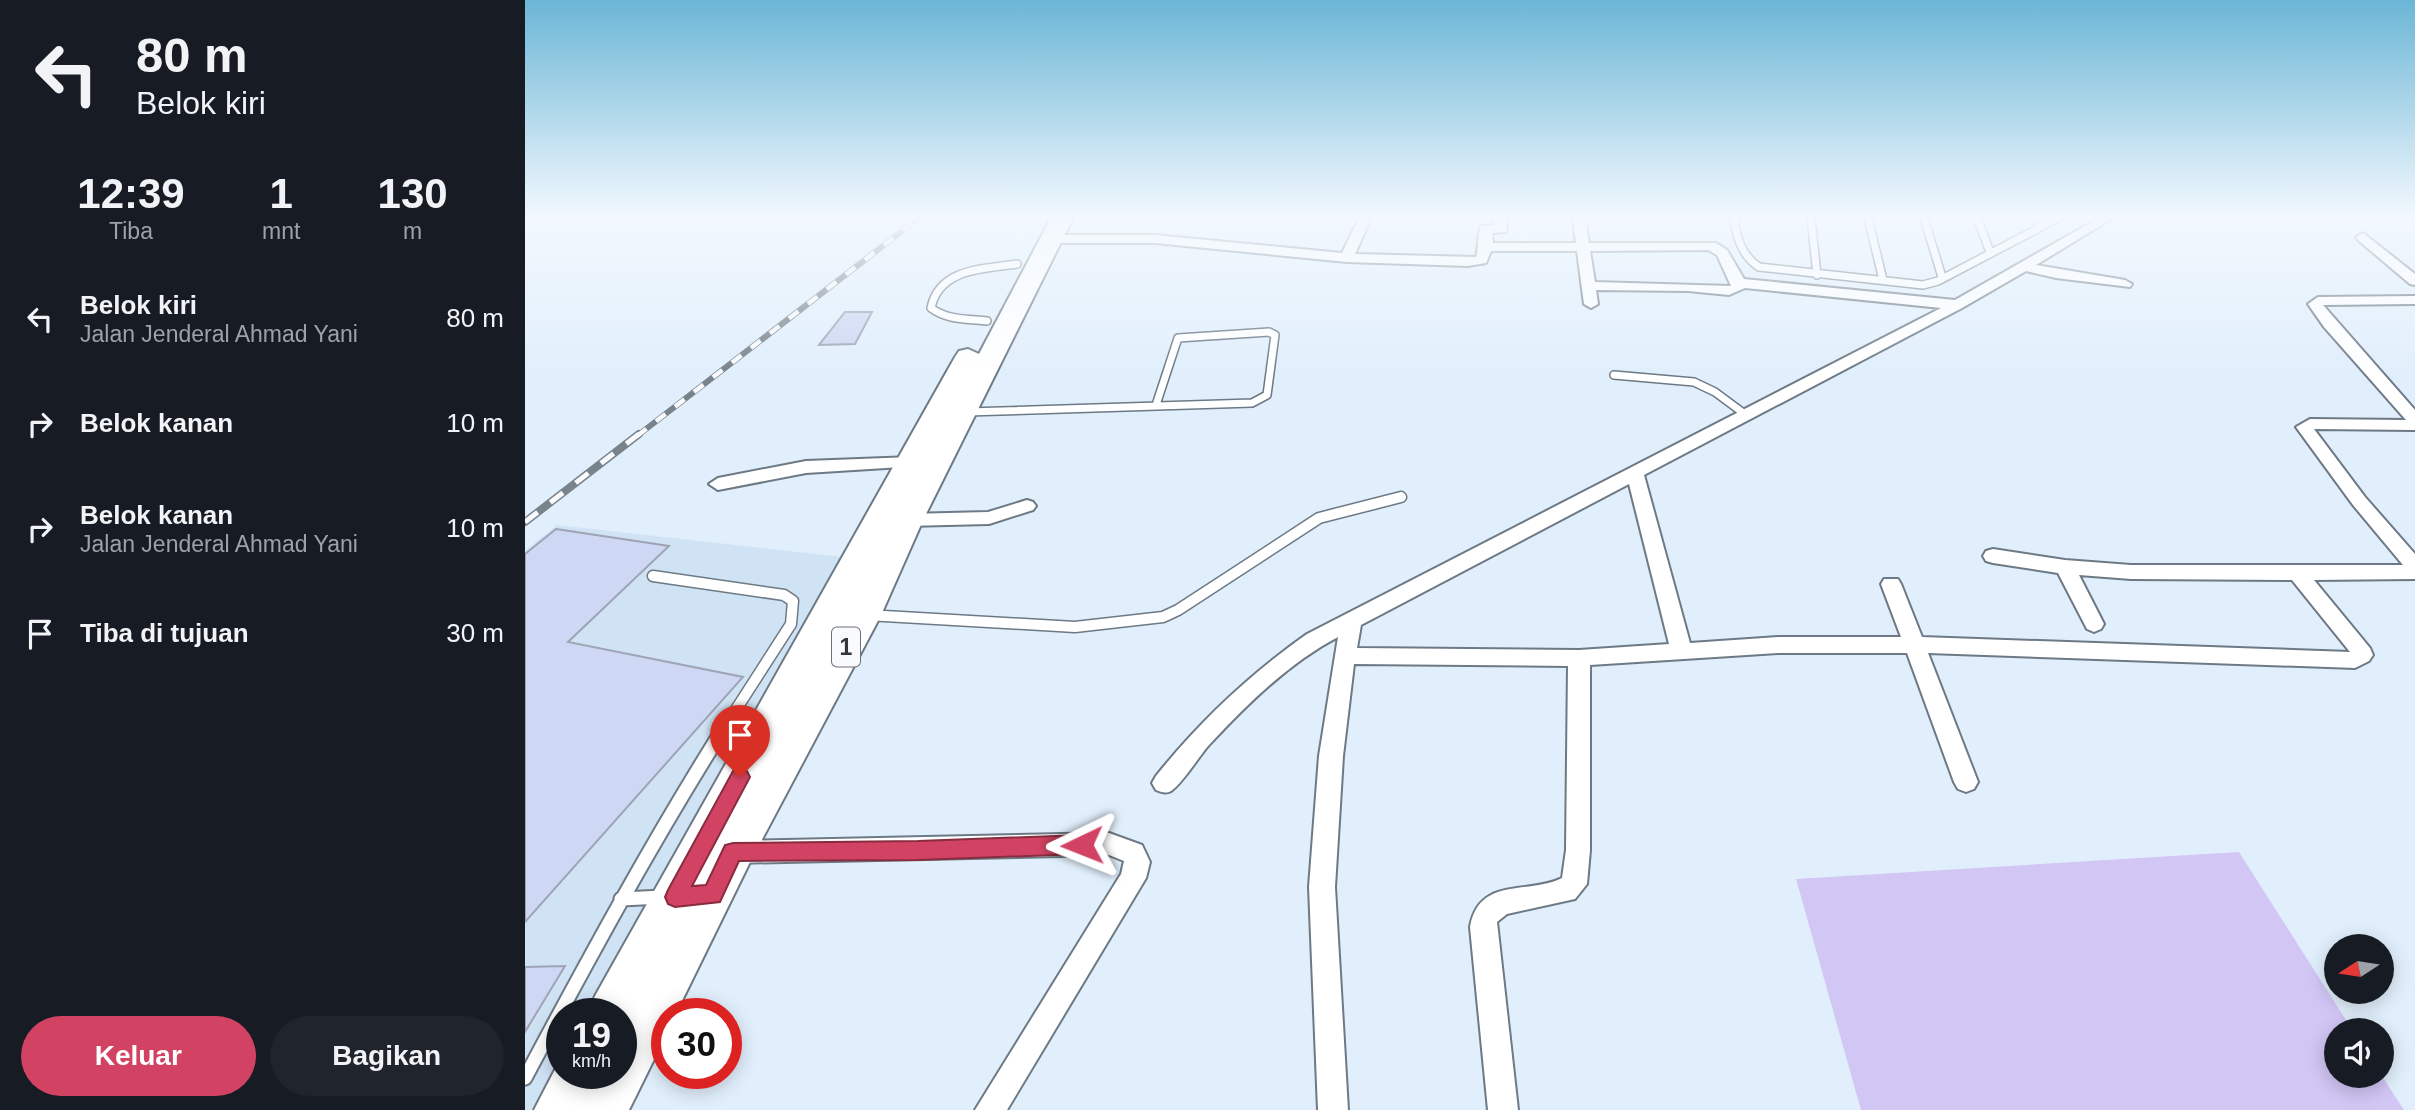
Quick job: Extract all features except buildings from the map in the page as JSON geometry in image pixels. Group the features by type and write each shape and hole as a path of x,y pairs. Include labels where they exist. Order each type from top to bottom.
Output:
{"highway":[{"name":"1","path":"623,998 694,896 733,852 863,615 907,520 987,321 1014,270"},
{"name":"1","path":"637,1033 694,896 912,462 952,411 1028,270"},
{"path":"560,1110 571,1089"},
{"name":"1","path":"601,1110 612,1089"}],"street":[{"path":"1586,270 1591,304"},
{"path":"1731,270 1739,284"},
{"path":"1164,783 1188,752 1251,686 1314,640 2021,270"},
{"path":"2038,270 2125,284"},
{"path":"1588,286 1688,287 1729,291 1738,288 1739,284"},
{"path":"1739,284 1957,305"},
{"path":"2415,300 2319,301 2315,304 2329,324 2415,423"},
{"path":"2415,423 2310,424 2304,427 2359,501 2415,569"},
{"path":"718,484 830,464 912,462"},
{"path":"1635,474 1681,650"},
{"path":"907,520 989,518 1027,506"},
{"path":"1993,556 2065,567 2131,572 2297,573 2415,569"},
{"path":"2065,567 2094,624"},
{"path":"1345,656 1579,658 1778,645 1914,645 2360,659 2362,655 2358,648 2297,573"},
{"path":"1891,584 1966,782"},
{"path":"1333,1110 1322,887 1331,757 1352,618"},
{"path":"1503,1110 1483,927 1485,915 1501,903 1566,891 1574,884 1578,850 1579,658"},
{"path":"733,852 1109,844 1133,853 1137,862 1133,878 990,1110"}],"lane":[{"path":"982,270 947,279 936,289 930,308 949,317 987,321"},
{"path":"1771,270 1923,285 1956,270"},
{"path":"1816,270 1817,275"},
{"path":"1881,270 1883,280"},
{"path":"1940,270 1942,277"},
{"path":"952,411 1156,405 1252,402 1267,395 1275,335 1269,332 1178,338 1156,405"},
{"path":"1614,375 1694,382 1715,392 1746,415"},
{"path":"863,615 1065,627 1163,617 1178,610 1319,518 1401,497"},
{"path":"525,1078 621,898 682,794 791,624 793,601 784,595 653,576"},
{"path":"621,898 694,896"}],"shaded area":[{"path":"557,525 842,557 592,998 546,998 546,1082 531,1110 525,1110 525,551"},
{"path":"2239,852 2324,985 2324,1004 2336,1004 2345,1018 2324,1018 2324,1088 2390,1088 2404,1110 1861,1110 1796,879"}],"railway":[{"path":"637,436 852,270"},
{"path":"525,522 639,434"}],"route":[{"path":"740,777 675,897 712,895 733,852 1082,845"}]}
